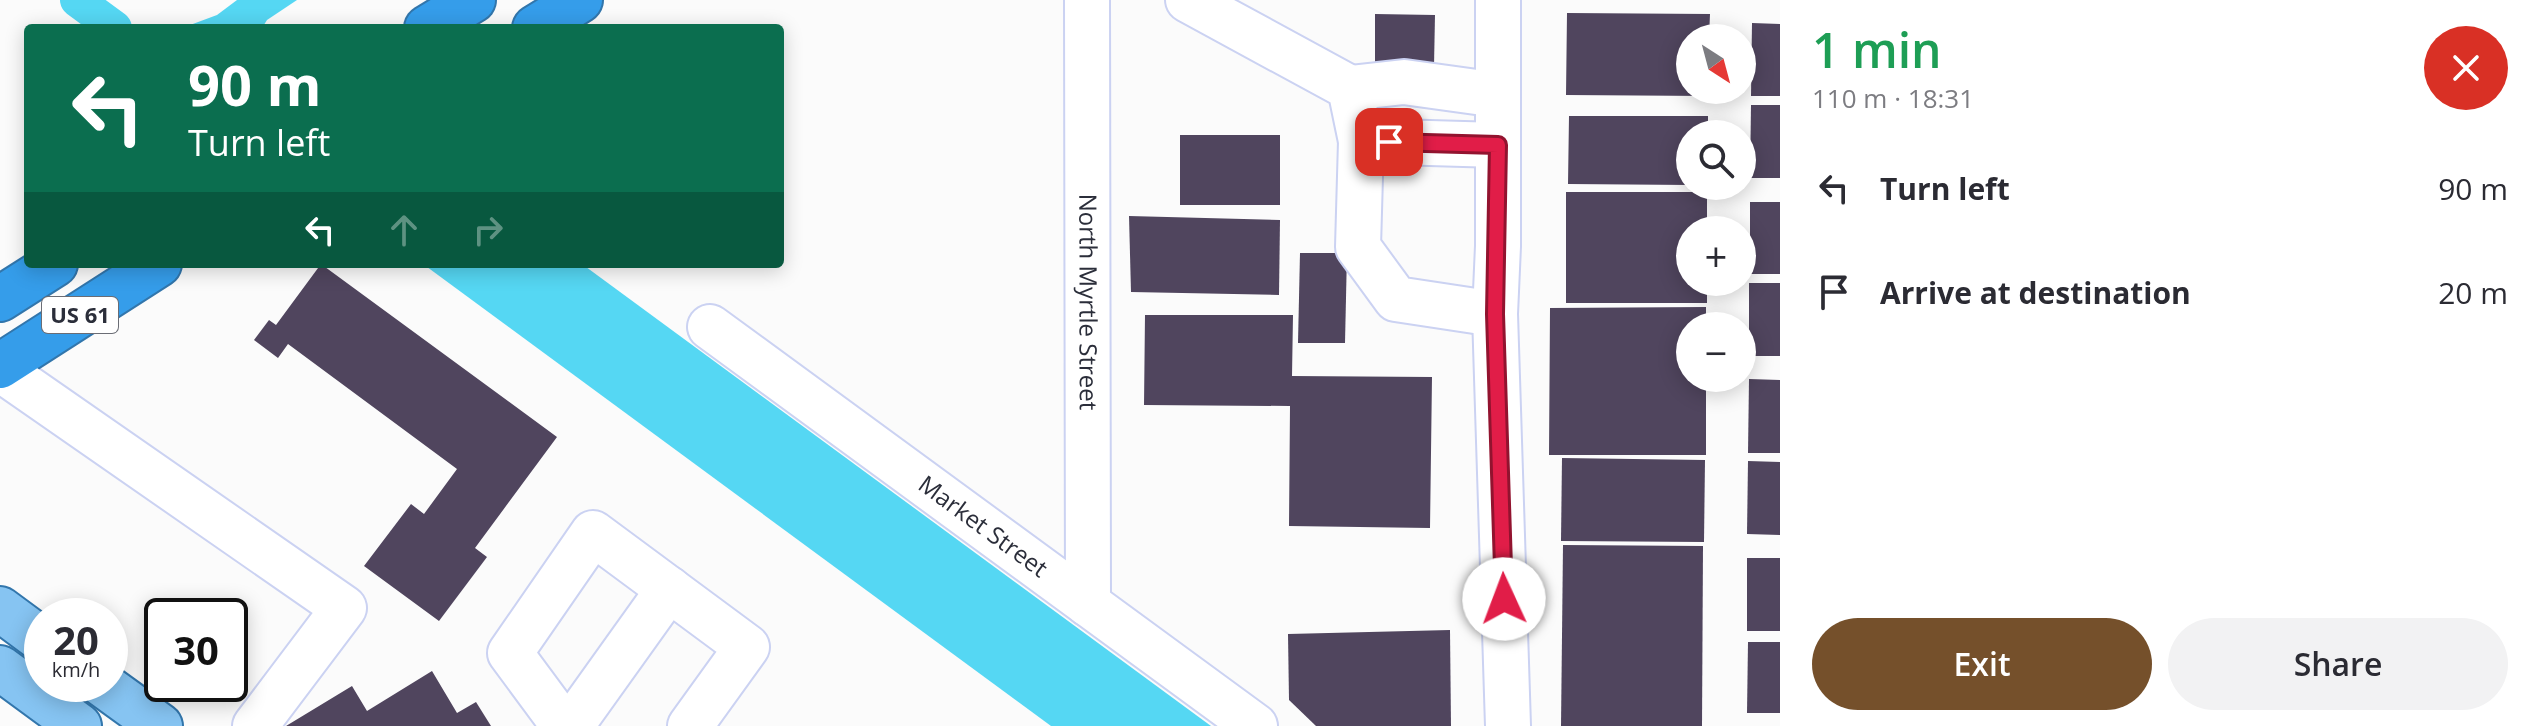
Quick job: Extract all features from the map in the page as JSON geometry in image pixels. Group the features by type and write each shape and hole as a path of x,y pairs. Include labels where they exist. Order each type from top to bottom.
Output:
{"highway":[{"path":"434,24 473,0"},
{"path":"541,24 580,0"},
{"name":"US 61","path":"0,299 49,268"},
{"name":"US 61","path":"0,368 153,268"}],"main road":[{"path":"0,609 24,627"},
{"path":"0,668 79,726"},
{"path":"127,702 160,726"}],"street":[{"name":"North Myrtle Street","path":"1087,0 1088,604"},
{"path":"1188,0 1350,88 1404,82 1498,95"},
{"path":"1498,0 1495,314 1508,726"},
{"path":"1350,88 1361,141 1358,247 1396,299 1495,314"},
{"path":"1361,141 1498,145"},
{"name":"Market Street","path":"710,327 1255,726"},
{"path":"0,368 344,608 255,726"},
{"path":"564,726 510,653 593,533 747,647 690,726"},
{"path":"571,726 669,589"}],"water":[{"path":"237,0 297,0 264,24 193,24 217,15"},
{"path":"428,268 587,268 1211,726 1051,726"}],"building":[{"path":"1567,13 1710,14 1710,24 1676,24 1676,96 1566,95"},
{"path":"1375,14 1435,15 1434,66 1375,65"},
{"path":"1752,23 1780,24 1780,96 1756,96 1756,24"},
{"path":"1751,105 1780,105 1780,178 1756,178 1756,120 1751,120"},
{"path":"1569,116 1708,116 1708,120 1676,120 1676,185 1568,184"},
{"path":"1180,135 1280,135 1280,205 1180,205"},
{"path":"1566,192 1676,192 1676,200 1707,200 1707,216 1676,216 1676,296 1707,296 1707,303 1566,303"},
{"path":"1750,202 1780,202 1780,274 1756,274 1756,216 1750,216"},
{"path":"1129,216 1280,220 1279,295 1131,292"},
{"path":"1300,253 1347,253 1345,343 1298,343"},
{"path":"318,268 326,268 557,437 475,548 487,557 439,621 364,566 411,504 424,514 457,469 288,344 278,358 254,340 269,320 276,325"},
{"path":"1756,283 1780,283 1780,356 1756,356 1756,312 1749,312 1749,296 1756,296"},
{"path":"1706,307 1706,312 1676,312 1676,392 1706,392 1706,455 1549,455 1550,308"},
{"path":"1145,315 1293,315 1292,376 1432,377 1430,528 1289,526 1290,406 1144,405"},
{"path":"1756,379 1780,380 1780,453 1748,453 1749,392 1756,392"},
{"path":"1562,458 1705,460 1704,542 1561,541"},
{"path":"1748,461 1780,462 1780,535 1747,534"},
{"path":"1563,545 1703,546 1702,726 1561,726"},
{"path":"1747,558 1780,558 1780,631 1747,631"},
{"path":"1450,630 1451,726 1316,726 1289,700 1288,634"},
{"path":"1748,642 1780,642 1780,713 1747,713"},
{"path":"432,671 457,713 476,702 491,726 286,726 352,686 367,711"}],"waterway":[{"path":"77,0 110,24"}],"route":[{"path":"1389,142 1498,145 1495,314 1504,599"}]}
